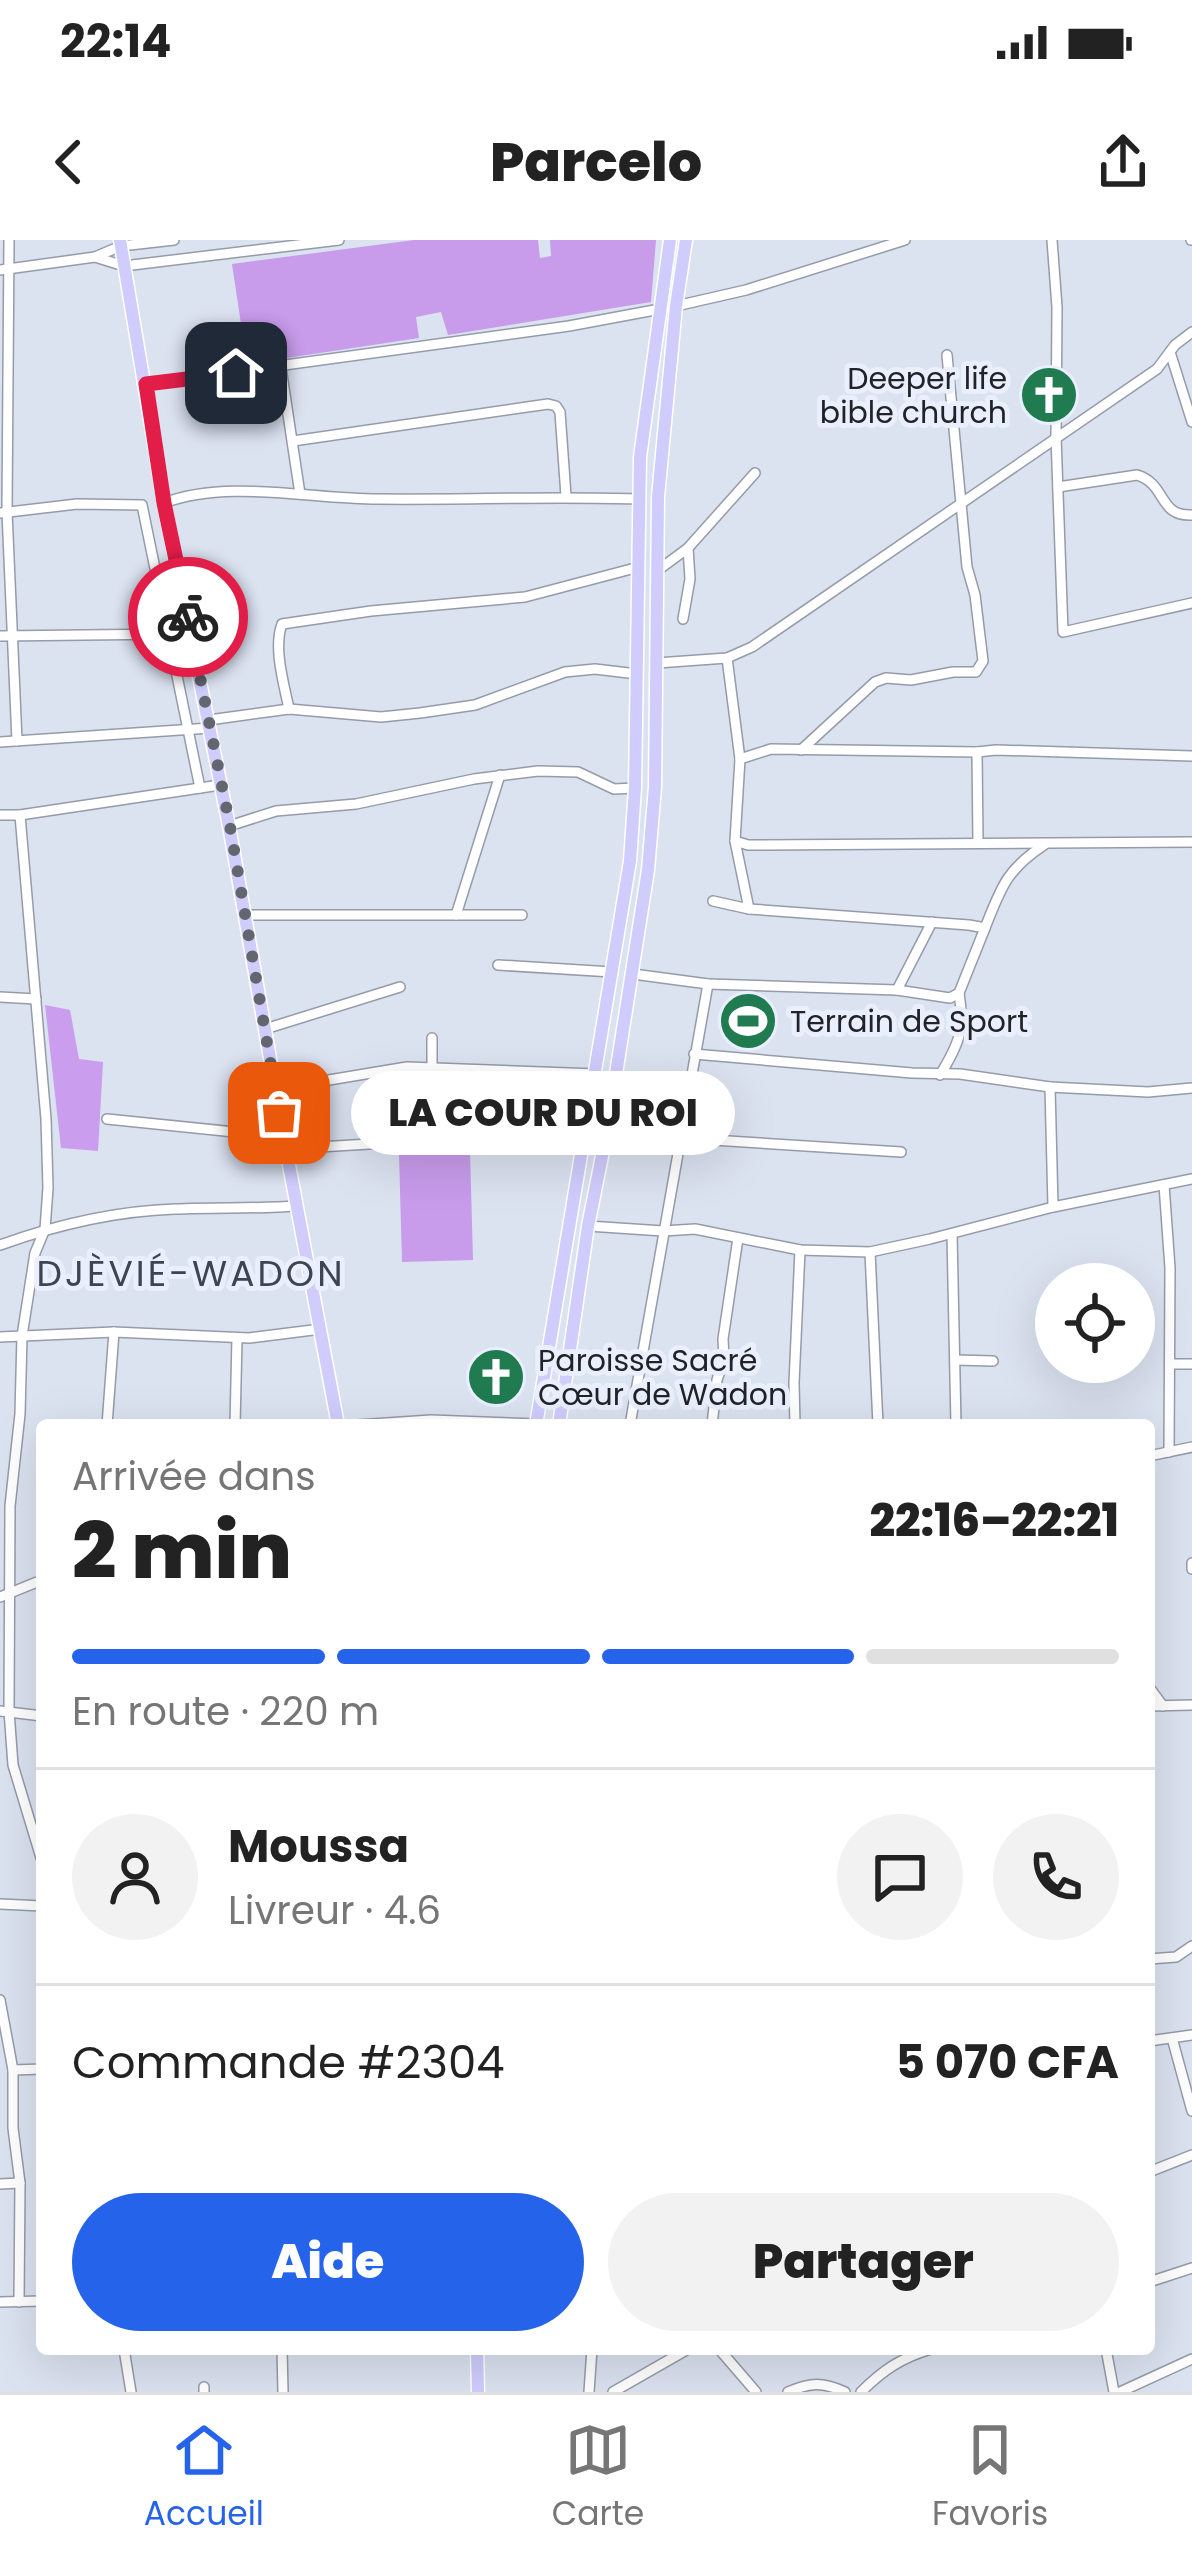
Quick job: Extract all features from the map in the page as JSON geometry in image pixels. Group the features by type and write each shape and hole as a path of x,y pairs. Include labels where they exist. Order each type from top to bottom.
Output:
{"main road":[{"path":"538,1419 630,861 642,433 670,240"},
{"path":"560,1419 648,870 661,569 658,497 686,240"},
{"path":"120,243 164,503 230,826 337,1419"},
{"path":"477,2355 478,2392"}],"street":[{"path":"9,240 3,513 17,740"},
{"path":"5,269 95,257 120,243 174,240"},
{"path":"95,257 124,266 339,240"},
{"path":"676,306 746,290 905,240"},
{"path":"1052,240 1058,307 1056,437 1063,632 1192,603"},
{"path":"146,384 569,326 660,309"},
{"path":"657,663 727,658 752,647 1156,369 1192,332"},
{"path":"1170,352 1192,422"},
{"path":"801,750 875,682 982,667 946,355"},
{"path":"281,368 300,494"},
{"path":"292,441 548,404 560,412 566,496"},
{"path":"661,569 688,548 755,473"},
{"path":"1058,487 1137,475 1155,484 1172,512 1192,515"},
{"path":"164,503 213,491 373,499 638,499"},
{"path":"3,513 77,504 142,505 200,788"},
{"path":"682,619 690,579 688,548"},
{"path":"290,709 278,631 282,624 525,597 639,567"},
{"path":"661,569 690,579"},
{"path":"0,636 169,634"},
{"path":"727,658 740,759 734,842 749,909"},
{"path":"0,742 188,729 290,709 381,717 475,705 566,672 595,669 638,674"},
{"path":"740,759 771,749 1192,757"},
{"path":"977,752 978,842"},
{"path":"230,826 276,811 356,804 538,771 578,772 614,789 635,788"},
{"path":"456,914 500,775"},
{"path":"0,814 20,815 220,785"},
{"path":"20,815 46,1119 47,1188 45,1229 35,1253 22,1336 4,1596 4,1711 17,1784 36,1843"},
{"path":"734,842 1192,842"},
{"path":"940,1075 962,1028 958,993 1004,880 1046,843"},
{"path":"737,854 748,845"},
{"path":"713,901 749,909 985,928"},
{"path":"245,915 522,915"},
{"path":"897,990 932,922"},
{"path":"498,965 612,972"},
{"path":"633,974 708,984 897,990 950,998 958,993"},
{"path":"631,1419 708,984"},
{"path":"265,1028 400,987"},
{"path":"0,997 36,999"},
{"path":"432,1038 432,1139"},
{"path":"954,1052 966,1076"},
{"path":"694,1054 1050,1087 1148,1092 1192,1088"},
{"path":"275,1089 407,1067 596,1074"},
{"path":"1050,1087 1053,1207"},
{"path":"107,1119 285,1143 586,1131"},
{"path":"682,1126 697,1139"},
{"path":"679,1143 697,1139 902,1152"},
{"path":"588,1226 695,1229 800,1250 870,1252 1192,1179"},
{"path":"1165,1185 1170,1268 1169,1452"},
{"path":"0,1245 45,1229 107,1216 297,1206"},
{"path":"952,1234 956,1419"},
{"path":"713,1419 738,1238"},
{"path":"795,1419 800,1250"},
{"path":"870,1252 878,1419"},
{"path":"0,1337 114,1333 236,1338 321,1330"},
{"path":"107,1419 114,1333"},
{"path":"235,1419 236,1338"},
{"path":"956,1360 993,1360"},
{"path":"1170,1364 1192,1364"},
{"path":"1155,1455 1192,1447"},
{"path":"0,1456 15,1458"},
{"path":"4,1596 36,1583"},
{"path":"1155,1696 1162,1706"},
{"path":"1155,1706 1192,1705"},
{"path":"4,1711 36,1715"},
{"path":"0,1755 13,1765"},
{"path":"0,1786 17,1784"},
{"path":"0,1904 36,1906"},
{"path":"1155,1959 1176,1957 1192,1946"},
{"path":"0,2000 13,2070 20,2302"},
{"path":"1155,2041 1192,2035"},
{"path":"1172,2038 1192,2111"},
{"path":"13,2070 36,2069"},
{"path":"1155,2170 1192,2155"},
{"path":"0,2184 20,2183"},
{"path":"1155,2280 1192,2268"},
{"path":"0,2302 36,2301"},
{"path":"125,2355 131,2392"},
{"path":"282,2355 283,2392"},
{"path":"589,2392 592,2355"},
{"path":"613,2392 678,2355"},
{"path":"724,2355 756,2392"},
{"path":"861,2392 904,2355"},
{"path":"1108,2355 1117,2392 1192,2359"},
{"path":"788,2392 816,2383 845,2392"}],"shaded area":[{"path":"414,240 538,240 540,258 551,256 550,240 656,240 651,302 448,335 441,312 416,317 419,338 247,364 232,264"},
{"path":"45,1005 70,1010 79,1059 103,1062 98,1151 61,1148"},
{"path":"470,1152 473,1260 402,1262 399,1154"}],"way so far":[{"path":"188,617 279,1113"}],"place":[{"name":"Deeper life bible church","path":"1049,395"},
{"name":"Terrain de Sport","path":"748,1021"},
{"name":"LA COUR DU ROI","path":"279,1113"},
{"name":"Paroisse Sacré Cœur de Wadon","path":"496,1377"}],"district":[{"name":"DJÈVIÉ-WADON","path":"191,1273"}],"route":[{"path":"188,617 146,384 236,373"}]}
